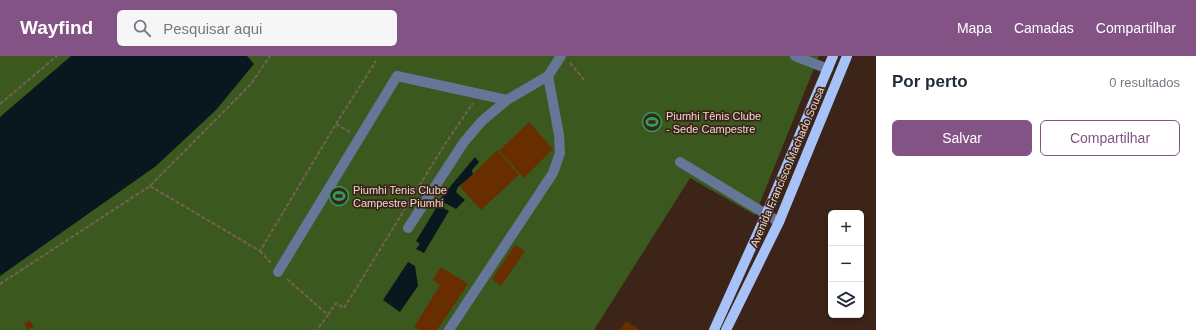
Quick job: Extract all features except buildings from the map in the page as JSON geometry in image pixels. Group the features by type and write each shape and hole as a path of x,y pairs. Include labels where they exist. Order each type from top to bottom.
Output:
{"main road":[{"name":"Avenida Francisco Machado Sousa","path":"714,330 766,215 833,56"},
{"name":"Avenida Francisco Machado Sousa","path":"726,330 779,222 847,56"}],"street":[{"path":"408,228 464,142 482,121 507,100 548,76 561,56"},
{"path":"795,56 828,69"},
{"path":"278,272 397,76 507,100"},
{"path":"449,330 553,173 560,153 560,135 548,76"},
{"path":"680,162 779,222"}],"path":[{"path":"0,104 56,56"},
{"path":"0,284 150,186 251,84 270,56"},
{"path":"260,251 336,124 376,61"},
{"path":"570,62 585,81"},
{"path":"318,330 336,303 344,308 445,144 479,94"},
{"path":"336,124 360,137"},
{"path":"150,186 260,251 278,272 328,315"}],"green space":[{"name":"Piumhi Tenis Clube Campestre Piumhi","path":"0,56 819,56 755,215 690,178 594,330 0,330"}],"shaded area":[{"path":"71,56 247,56 254,64 216,110 156,166 0,276 0,117"},
{"path":"475,157 479,162 472,170 473,175 458,187 456,192 465,200 456,209 439,200"},
{"path":"438,205 449,211 424,253 416,249 420,244 416,241"},
{"path":"408,262 415,266 418,286 400,312 383,300"}],"place":[{"name":"Piumhi Tênis Clube - Sede Campestre","path":"652,122"},
{"name":"Piumhi Tenis Clube Campestre Piumhi","path":"339,196"}]}
